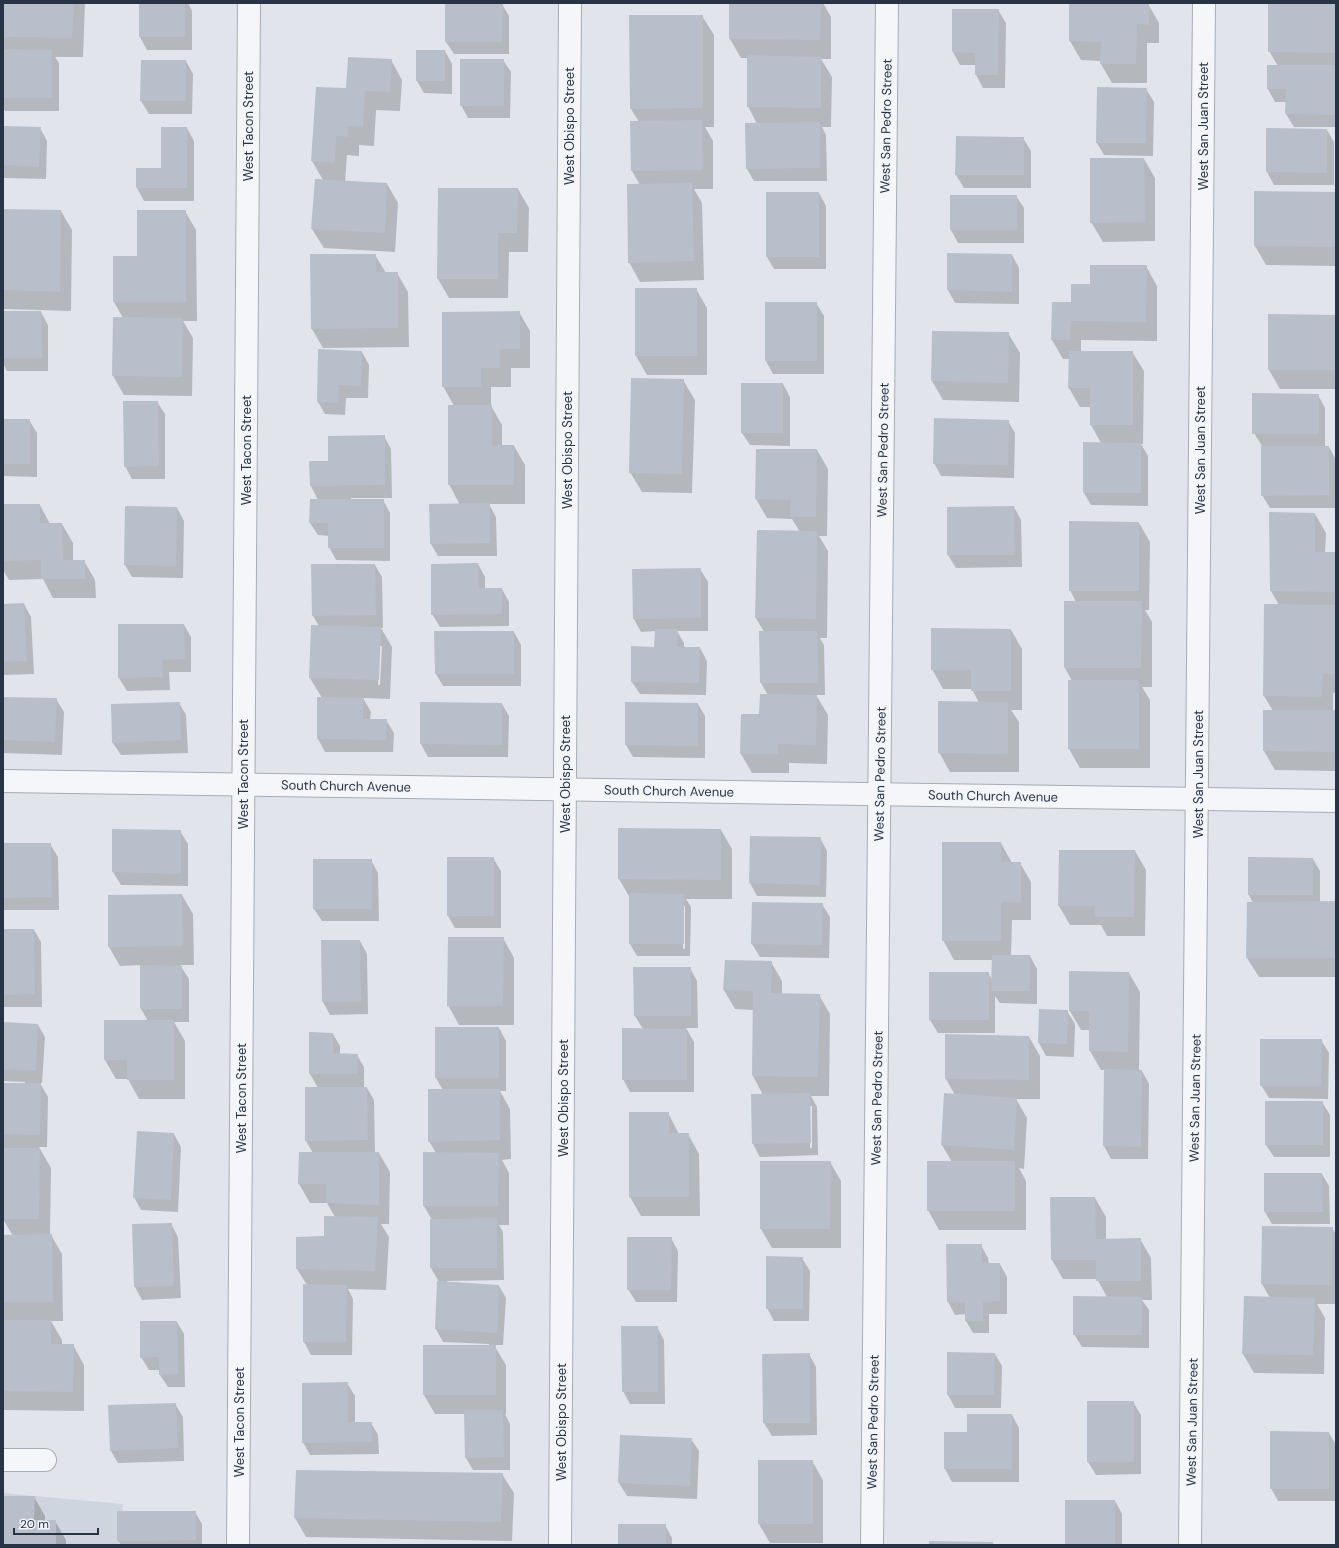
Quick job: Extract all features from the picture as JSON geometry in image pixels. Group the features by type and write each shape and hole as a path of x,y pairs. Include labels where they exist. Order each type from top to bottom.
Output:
{"street":[{"name":"West Tacon Street","path":"238,1545 249,3"},
{"name":"West Obispo Street","path":"560,1545 570,3"},
{"name":"West San Pedro Street","path":"872,1545 887,3"},
{"name":"West San Juan Street","path":"1190,1545 1204,3"},
{"name":"South Church Avenue","path":"3,781 1336,801"},
{"path":"3,1460 45,1460"}],"shaded area":[{"path":"3,1493 123,1504 119,1545 3,1545"}],"building":[{"path":"3,3 74,3 72,38 3,37"},
{"path":"139,3 185,3 185,37 139,37"},
{"path":"445,3 503,3 502,42 445,42"},
{"path":"729,3 821,3 820,40 729,39"},
{"path":"1069,3 1149,3 1149,25 1137,24 1136,64 1100,64 1101,42 1069,41"},
{"path":"1268,3 1336,3 1336,53 1268,52"},
{"path":"952,9 999,9 998,75 975,75 975,53 952,52"},
{"path":"629,15 703,15 703,108 630,109"},
{"path":"3,49 52,50 52,98 3,98"},
{"path":"416,50 445,50 445,81 416,81"},
{"path":"747,55 821,57 821,108 747,107"},
{"path":"348,57 392,59 390,92 365,91 363,127 348,126 348,137 336,136 335,163 311,161 316,87 346,88"},
{"path":"460,59 504,59 504,106 460,106"},
{"path":"141,60 186,60 186,101 140,101"},
{"path":"1267,65 1336,65 1336,115 1285,114 1286,89 1267,89"},
{"path":"1097,87 1147,88 1146,143 1096,143"},
{"path":"702,120 703,170 631,171 630,121"},
{"path":"820,122 820,168 746,169 745,123"},
{"path":"3,126 41,127 39,167 3,165"},
{"path":"161,127 187,127 187,188 136,188 136,168 161,168"},
{"path":"1266,128 1327,129 1327,173 1266,172"},
{"path":"956,136 1024,137 1024,175 955,175"},
{"path":"1090,158 1144,158 1145,222 1090,223"},
{"path":"315,179 387,183 385,233 311,229"},
{"path":"692,183 694,261 628,263 627,184"},
{"path":"438,188 518,188 517,233 498,233 498,279 437,279"},
{"path":"1254,191 1336,192 1336,247 1254,246"},
{"path":"766,192 819,192 819,257 766,257"},
{"path":"950,195 1017,195 1017,230 950,230"},
{"path":"3,209 61,210 60,292 3,290"},
{"path":"137,210 186,210 186,302 113,302 113,256 137,256"},
{"path":"947,253 1012,254 1012,292 947,290"},
{"path":"310,254 376,254 376,272 398,272 398,328 311,329"},
{"path":"1090,265 1147,265 1146,322 1071,321 1070,340 1051,340 1052,302 1071,302 1071,284 1090,284"},
{"path":"635,288 697,288 697,356 635,356"},
{"path":"765,302 817,302 817,361 765,361"},
{"path":"3,311 41,311 42,358 3,358"},
{"path":"520,311 520,349 500,349 500,368 481,368 481,387 442,387 442,312"},
{"path":"1268,314 1336,315 1336,370 1268,370"},
{"path":"113,317 183,318 182,377 112,376"},
{"path":"932,331 1009,332 1008,383 931,381"},
{"path":"318,349 362,351 361,386 339,385 338,403 317,402"},
{"path":"1069,351 1133,351 1133,425 1090,425 1090,388 1068,388"},
{"path":"631,378 684,379 682,474 629,473"},
{"path":"741,383 783,383 783,433 741,433"},
{"path":"1252,393 1319,394 1319,434 1252,434"},
{"path":"123,401 158,401 159,466 124,467"},
{"path":"448,405 492,405 492,445 514,445 514,485 448,485"},
{"path":"934,418 1009,420 1008,465 933,464"},
{"path":"3,419 30,419 30,464 3,464"},
{"path":"385,435 385,485 310,486 309,461 328,461 328,436"},
{"path":"1083,442 1141,443 1141,493 1083,493"},
{"path":"1261,446 1329,446 1329,495 1261,496"},
{"path":"756,449 817,449 816,517 790,517 791,500 755,499"},
{"path":"310,499 384,499 384,548 328,548 328,523 309,523"},
{"path":"490,503 490,543 430,544 429,504"},
{"path":"3,504 40,504 40,523 62,523 63,560 85,560 85,579 41,579 41,560 3,561"},
{"path":"125,506 177,507 176,566 124,565"},
{"path":"1014,506 1015,555 947,555 947,507"},
{"path":"1269,512 1315,513 1315,552 1336,552 1336,592 1270,591"},
{"path":"1069,521 1139,522 1139,591 1069,591"},
{"path":"757,530 817,531 816,619 755,618"},
{"path":"478,563 479,588 502,588 502,614 431,615 431,564"},
{"path":"311,564 375,564 376,615 312,616"},
{"path":"701,568 701,618 633,619 632,569"},
{"path":"1064,601 1142,601 1141,668 1064,668"},
{"path":"24,603 27,661 3,662 3,604"},
{"path":"1264,604 1336,605 1336,674 1323,674 1322,697 1263,696"},
{"path":"118,624 184,624 185,659 162,660 163,677 118,678"},
{"path":"311,625 381,627 379,680 309,678"},
{"path":"931,628 1011,629 1011,691 971,691 971,670 931,670"},
{"path":"655,629 678,629 677,647 700,647 699,683 631,682 631,646 654,647"},
{"path":"434,631 514,631 514,674 435,674"},
{"path":"759,631 817,631 818,683 760,683"},
{"path":"1068,680 1139,680 1139,749 1068,749"},
{"path":"760,694 817,695 816,745 778,744 778,754 740,754 741,714 759,714"},
{"path":"3,697 57,698 55,742 3,740"},
{"path":"317,697 364,698 363,719 387,719 386,740 317,739"},
{"path":"938,701 1008,702 1008,754 938,753"},
{"path":"180,702 181,740 112,743 111,704"},
{"path":"420,702 502,703 502,745 420,744"},
{"path":"625,702 698,703 698,746 625,745"},
{"path":"1263,710 1336,710 1336,752 1263,751"},
{"path":"618,828 721,829 721,880 618,879"},
{"path":"112,829 181,830 181,874 112,872"},
{"path":"750,836 821,837 820,885 749,883"},
{"path":"942,842 1001,842 1001,862 1021,862 1021,902 1001,902 1001,941 942,941"},
{"path":"3,843 51,843 52,897 3,898"},
{"path":"1059,850 1135,850 1134,917 1095,917 1095,906 1058,906"},
{"path":"447,857 494,857 494,916 447,916"},
{"path":"1248,857 1313,858 1313,895 1248,895"},
{"path":"313,859 372,859 372,909 313,909"},
{"path":"629,893 684,894 684,944 629,944"},
{"path":"182,894 183,946 108,947 108,895"},
{"path":"1336,901 1336,958 1246,958 1247,902"},
{"path":"752,902 823,903 822,945 751,944"},
{"path":"3,929 34,929 35,994 3,995"},
{"path":"448,937 504,937 503,1006 447,1006"},
{"path":"321,940 360,940 361,1002 322,1002"},
{"path":"992,955 1030,955 1030,991 991,991"},
{"path":"725,960 772,961 771,993 820,994 818,1077 752,1076 753,991 723,990"},
{"path":"140,965 182,966 182,1009 140,1009"},
{"path":"633,967 691,967 691,1016 634,1016"},
{"path":"1069,971 1129,972 1128,1052 1089,1051 1089,1011 1069,1011"},
{"path":"929,972 989,972 989,1020 929,1020"},
{"path":"1039,1009 1068,1010 1067,1044 1038,1043"},
{"path":"104,1020 174,1020 174,1080 127,1080 127,1060 104,1060"},
{"path":"3,1022 38,1024 36,1071 3,1069"},
{"path":"435,1027 499,1027 499,1078 435,1078"},
{"path":"622,1028 687,1029 687,1080 622,1080"},
{"path":"309,1032 333,1033 333,1053 358,1054 357,1074 309,1074"},
{"path":"945,1034 1029,1036 1029,1080 945,1079"},
{"path":"1260,1039 1322,1039 1321,1086 1260,1086"},
{"path":"1104,1069 1142,1070 1141,1147 1103,1146"},
{"path":"3,1083 41,1083 40,1135 3,1134"},
{"path":"305,1087 367,1087 368,1140 305,1141"},
{"path":"428,1089 500,1089 500,1140 428,1142"},
{"path":"810,1093 811,1143 752,1144 751,1094"},
{"path":"944,1093 1017,1098 1014,1150 941,1145"},
{"path":"1265,1101 1323,1101 1323,1145 1265,1145"},
{"path":"629,1112 669,1112 669,1133 689,1133 689,1197 629,1197"},
{"path":"137,1131 174,1133 171,1200 133,1198"},
{"path":"3,1148 40,1148 39,1219 3,1219"},
{"path":"299,1152 379,1152 379,1205 326,1203 326,1184 298,1184"},
{"path":"423,1152 499,1153 498,1206 423,1206"},
{"path":"760,1161 831,1161 830,1229 760,1229"},
{"path":"927,1161 1015,1161 1015,1211 927,1211"},
{"path":"1264,1173 1322,1173 1323,1212 1264,1212"},
{"path":"1050,1197 1095,1197 1096,1239 1141,1238 1141,1281 1096,1281 1096,1260 1051,1260"},
{"path":"324,1216 378,1217 375,1271 296,1269 296,1237 324,1236"},
{"path":"497,1218 497,1268 430,1268 430,1219"},
{"path":"172,1223 174,1286 134,1287 132,1224"},
{"path":"1262,1226 1333,1227 1332,1285 1261,1284"},
{"path":"52,1234 53,1302 3,1302 3,1235"},
{"path":"627,1237 672,1237 671,1290 627,1290"},
{"path":"946,1244 982,1244 982,1263 1000,1263 1000,1301 983,1302 983,1321 965,1321 965,1302 947,1302"},
{"path":"766,1256 803,1257 803,1309 766,1309"},
{"path":"437,1281 499,1285 497,1333 435,1329"},
{"path":"303,1284 347,1285 346,1342 303,1342"},
{"path":"1073,1296 1142,1297 1142,1335 1073,1335"},
{"path":"1244,1296 1315,1298 1313,1355 1242,1354"},
{"path":"3,1320 51,1320 51,1344 74,1344 73,1392 3,1391"},
{"path":"140,1321 177,1321 178,1374 159,1375 159,1357 140,1358"},
{"path":"621,1326 658,1326 658,1392 622,1392"},
{"path":"423,1345 496,1345 496,1395 423,1395"},
{"path":"947,1352 995,1353 994,1395 947,1395"},
{"path":"810,1353 810,1423 763,1423 762,1354"},
{"path":"348,1382 348,1422 372,1422 372,1442 302,1443 302,1383"},
{"path":"1087,1401 1134,1401 1134,1462 1087,1462"},
{"path":"176,1403 178,1448 110,1451 108,1405"},
{"path":"464,1410 503,1410 504,1457 465,1458"},
{"path":"967,1414 1012,1414 1012,1469 944,1469 944,1432 967,1432"},
{"path":"1270,1431 1329,1432 1329,1489 1270,1489"},
{"path":"620,1435 692,1438 690,1486 618,1483"},
{"path":"758,1460 813,1460 813,1524 758,1524"},
{"path":"296,1470 503,1473 501,1522 294,1518"},
{"path":"3,1496 35,1496 34,1520 56,1520 56,1545 3,1545"},
{"path":"1065,1500 1115,1500 1115,1545 1065,1545"},
{"path":"117,1511 196,1511 196,1540 117,1541"},
{"path":"618,1524 666,1524 666,1545 618,1545"},
{"path":"929,1541 993,1542 993,1545 929,1545"}]}
